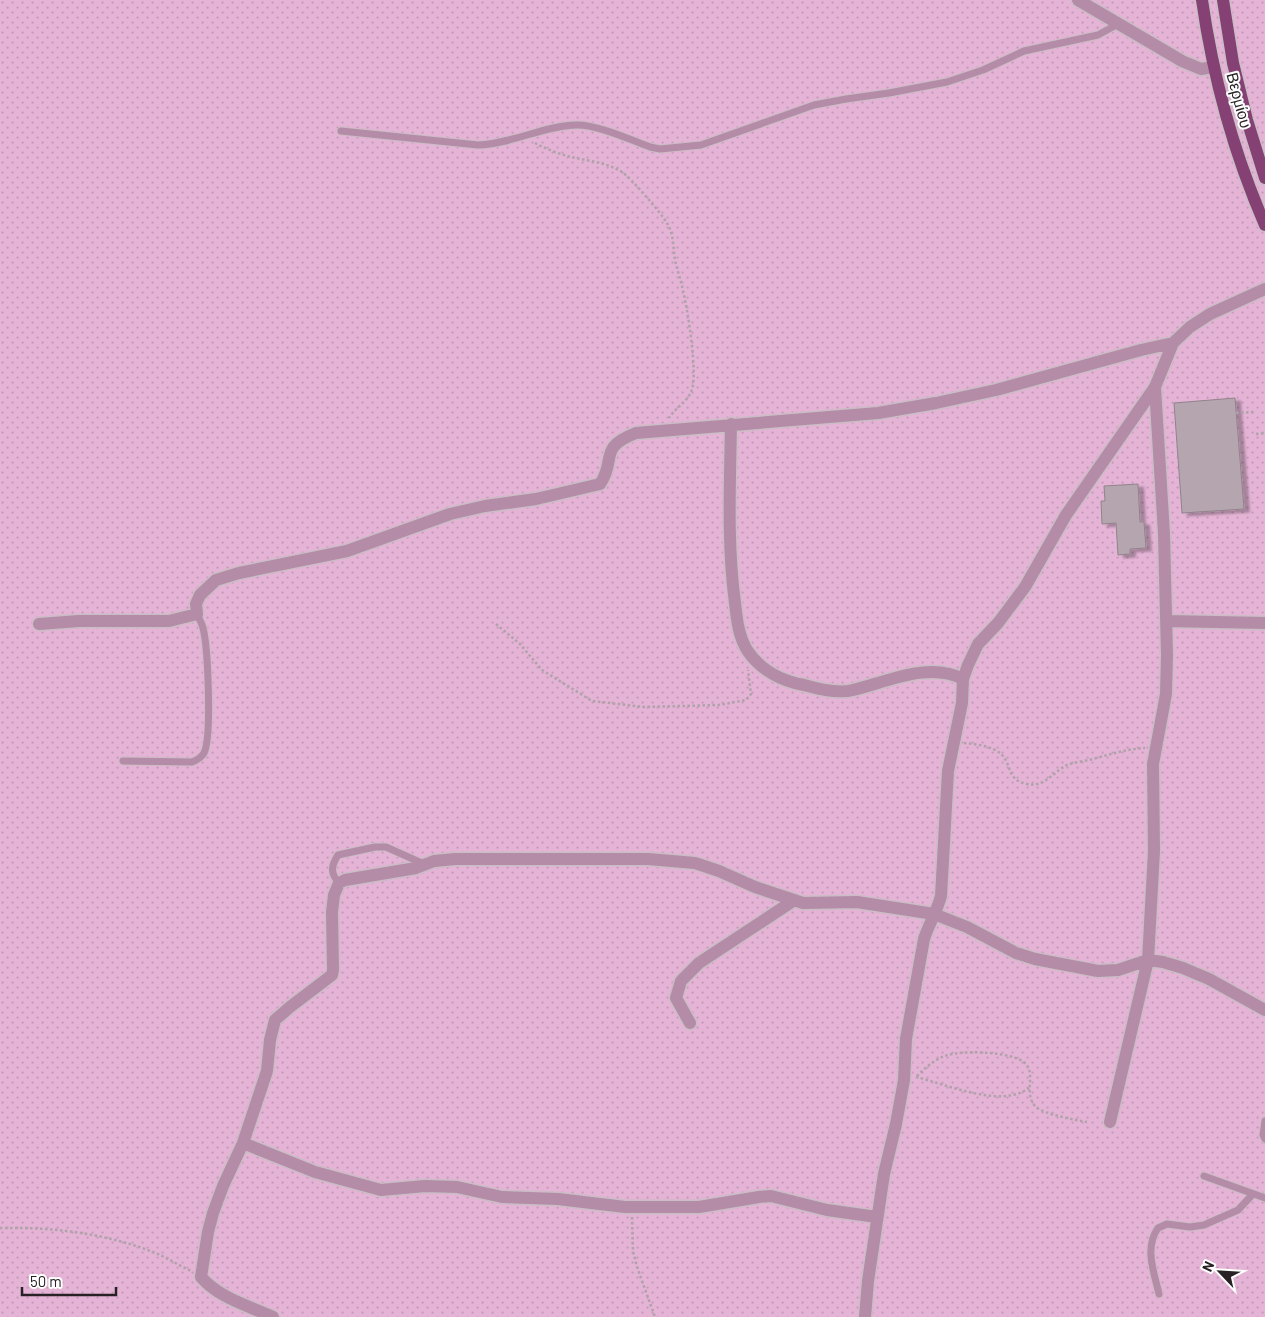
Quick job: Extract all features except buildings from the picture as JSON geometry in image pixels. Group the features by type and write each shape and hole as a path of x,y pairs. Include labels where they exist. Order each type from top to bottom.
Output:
{"main road":[{"name":"Βερμίου","path":"1202,0 1214,67 1230,129 1246,179 1265,225"},
{"name":"Βερμίου","path":"1223,0 1233,63 1265,178"}],"street":[{"path":"1078,0 1187,63 1202,69 1214,67"},
{"path":"865,1317 884,1174 910,1078 906,1039 924,939 941,896 947,780 962,703 963,680 978,644 998,623 1025,587 1066,514 1155,387 1173,343 1190,327 1210,314 1265,289"},
{"path":"39,624 97,621 169,621 197,614 196,604 200,595 216,580 238,573 347,551 450,514 485,506 536,499 600,484 605,475 609,455 613,447 622,438 636,433 878,413 996,390 1173,343"},
{"path":"1110,1122 1148,960 1154,851 1153,764 1155,745 1166,694 1167,620 1155,387"},
{"path":"731,424 729,515 733,586 738,628 748,651 757,661 776,676 788,682 823,689 850,691 931,671 949,673 963,680"},
{"path":"1167,620 1265,623"},
{"path":"273,1317 224,1295 209,1286 201,1277 208,1232 223,1186 243,1143 268,1071 270,1040 276,1020 332,975 332,912 334,895 339,883 346,880 416,868 434,861 455,859 648,859 684,861 704,865 793,901 810,903 858,902 934,914 967,927 1016,953 1035,959 1098,971 1118,970 1148,960 1176,966 1200,975 1265,1010"},
{"path":"690,1023 676,998 681,981 699,963 793,901"},
{"path":"243,1143 315,1172 381,1190 425,1186 457,1188 502,1197 558,1199 625,1207 699,1207 771,1196 827,1210 877,1217"}],"lane":[{"path":"341,131 478,145 493,144 577,125 590,126 660,149 701,145 814,105 846,98 889,94 947,82 983,70 1024,51 1098,35 1118,24"},
{"path":"123,761 192,762 200,758 204,752 209,710 205,641 203,628 197,614"},
{"path":"339,883 333,877 332,871 333,864 338,855 375,847 386,848 424,864"},
{"path":"1265,1121 1263,1135 1265,1139"},
{"path":"1204,1176 1265,1198"},
{"path":"1159,1294 1150,1252 1151,1242 1158,1228 1167,1224 1190,1227 1204,1225 1238,1210 1253,1194"}],"path":[{"path":"523,136 552,151 606,165 623,172 668,224 683,288 694,378 692,392 684,403 672,412 664,430"},
{"path":"1236,413 1254,412"},
{"path":"1256,434 1265,433"},
{"path":"496,624 520,644 542,670 592,701 635,706 720,705 746,700 751,694 748,651"},
{"path":"953,742 983,746 999,752 1014,778 1028,784 1036,784 1046,780 1068,765 1125,750 1155,745"},
{"path":"910,1078 947,1055 962,1052 1001,1055 1024,1062 1028,1067 1030,1076 1029,1088 1032,1101 1037,1108 1060,1116 1087,1122"},
{"path":"910,1078 936,1082 968,1093 1013,1096 1029,1088"},
{"path":"625,1207 632,1217 633,1251 637,1267 655,1317"},
{"path":"0,1228 42,1228 110,1238 154,1252 201,1277"}],"shaded area":[{"path":"0,0 1265,0 1265,1317 0,1317"}]}
